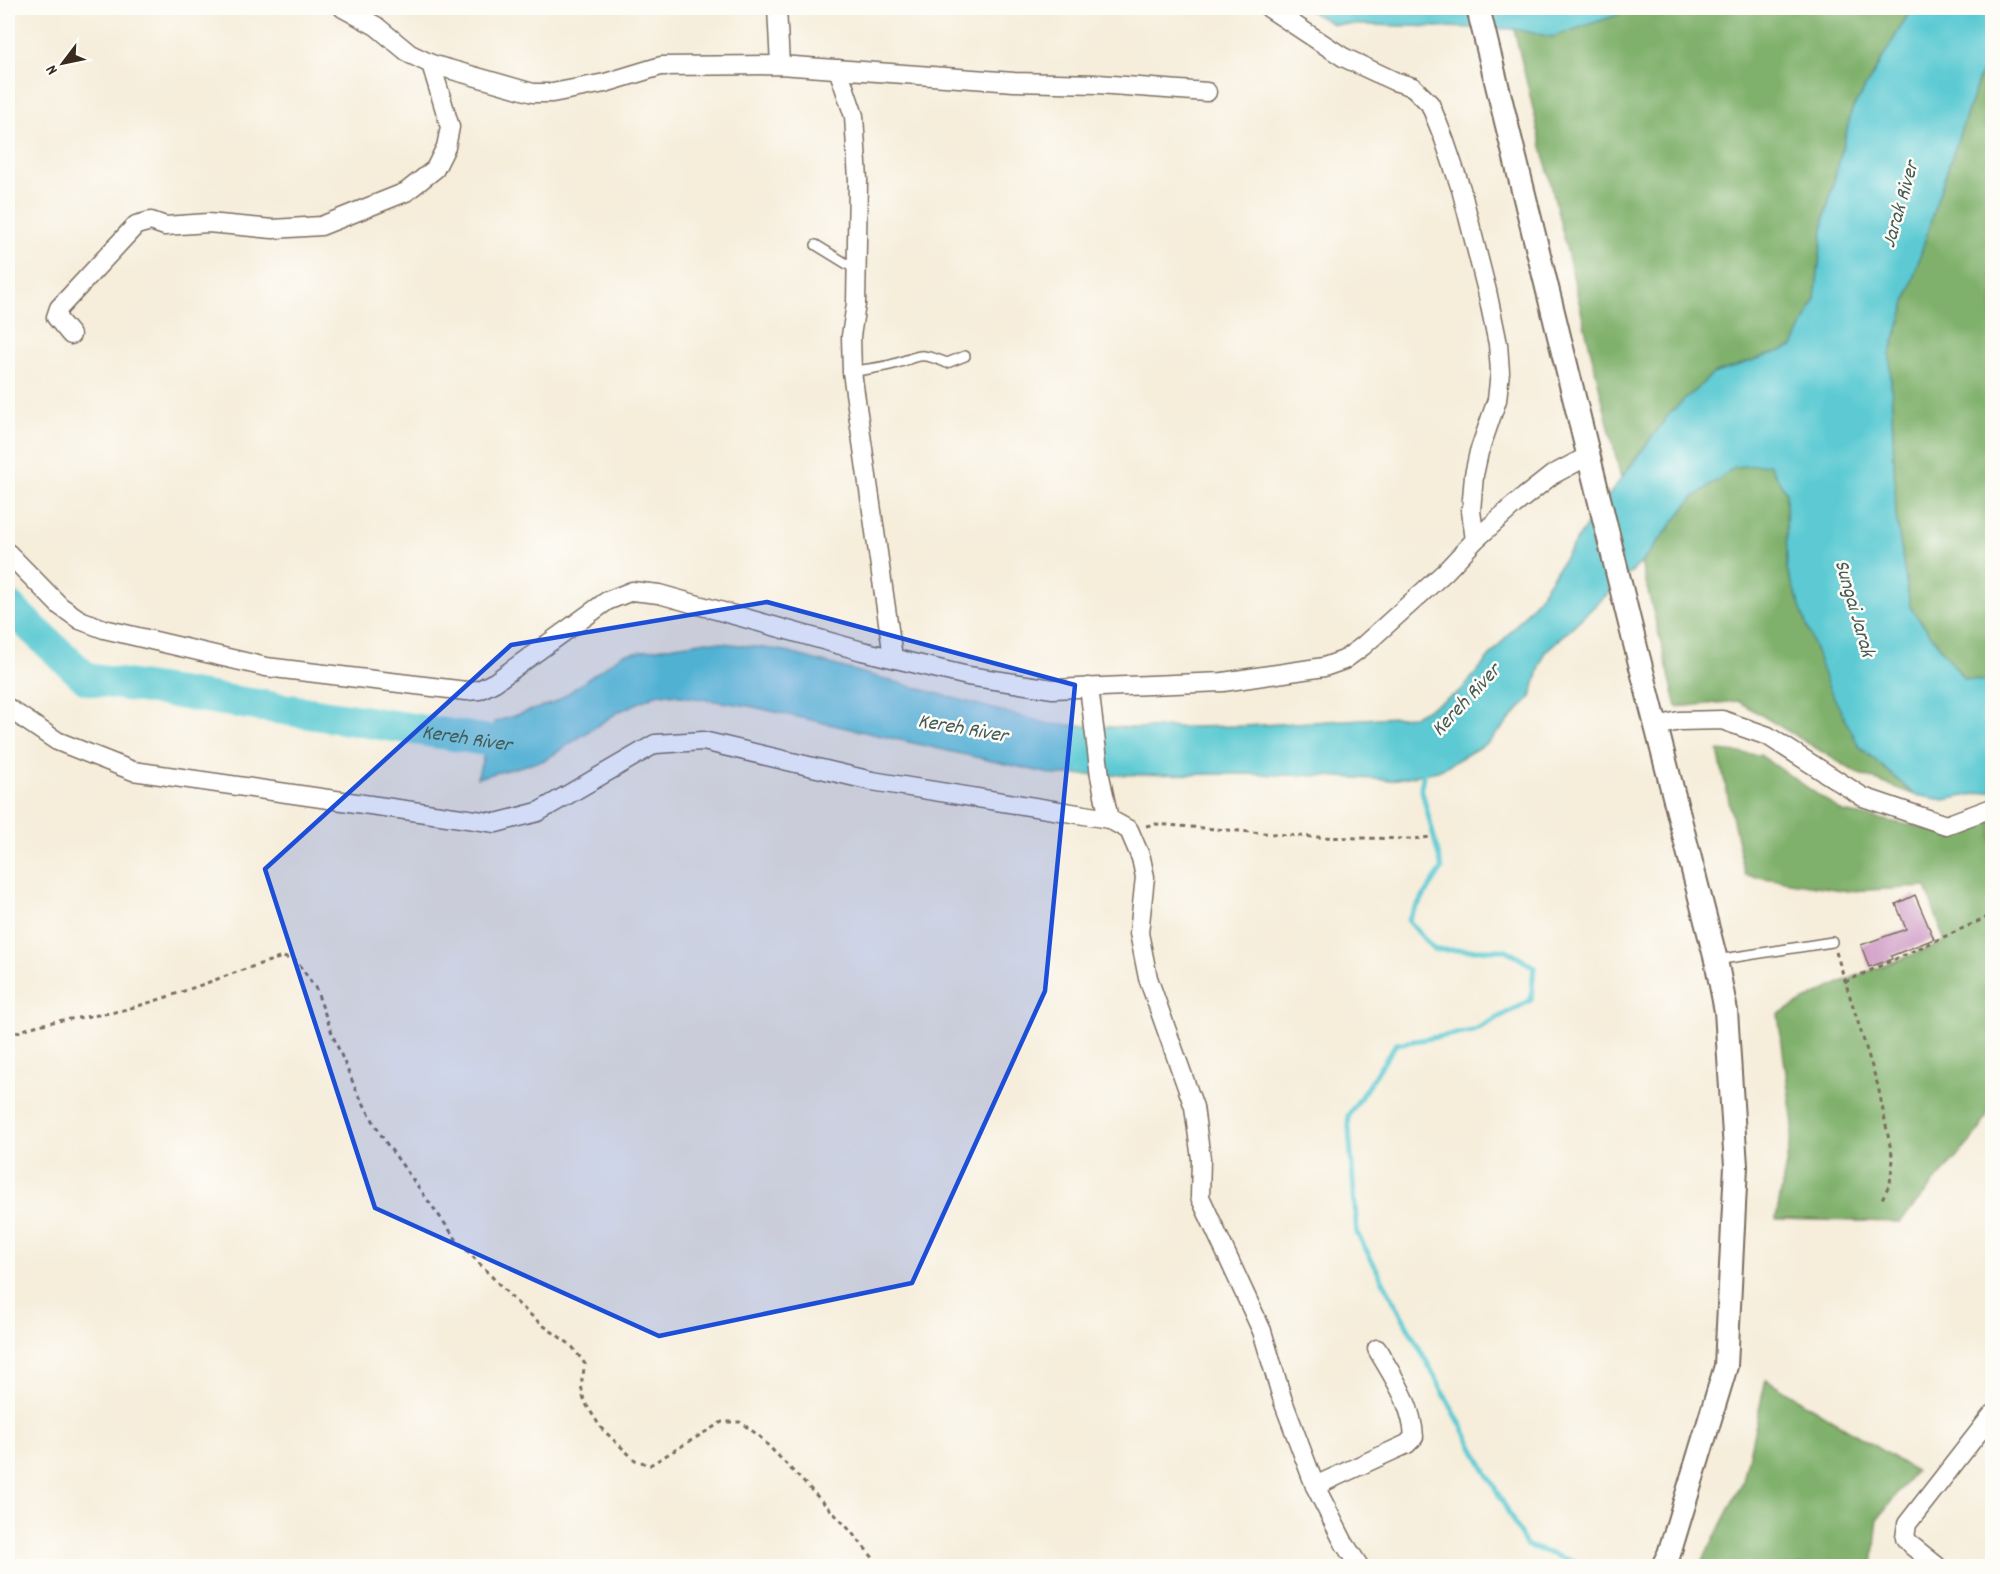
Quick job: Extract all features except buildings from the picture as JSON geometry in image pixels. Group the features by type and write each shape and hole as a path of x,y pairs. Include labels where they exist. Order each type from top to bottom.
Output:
{"street":[{"path":"343,8 376,26 410,54 431,64 533,93 552,93 605,83 661,66 780,65 1014,82 1098,84 1207,92"},
{"path":"777,8 780,65"},
{"path":"1269,8 1343,57 1394,81 1413,87 1430,104 1444,139 1461,189 1498,344 1500,372 1497,400 1479,452 1474,476 1471,511 1475,540"},
{"path":"1478,8 1633,636 1716,960 1726,1011 1736,1166 1726,1366 1669,1554 1663,1566"},
{"path":"71,335 56,317 59,308 136,225 151,221 165,226 208,223 273,229 321,226 406,192 435,169 446,147 450,127 431,64"},
{"path":"838,69 854,116 858,180 856,304 851,336 852,372 893,657"},
{"path":"8,553 60,606 80,620 104,629 266,667 466,692 480,690 495,682 606,601 632,591 659,594 862,651 968,676 1090,693 1223,682 1324,667 1344,660 1363,646 1445,572 1475,540 1514,505 1552,475 1590,462"},
{"path":"1090,693 1100,776 1109,819"},
{"path":"8,708 57,741 133,771 496,823 538,812 655,744 703,741 872,781 1109,819 1129,830 1141,858 1145,877 1139,933 1148,978 1194,1107 1201,1159 1200,1197 1262,1331 1283,1401 1315,1486 1344,1543 1359,1566"},
{"path":"1657,726 1679,721 1722,720 1768,736 1863,797 1946,825 1992,808"},
{"path":"1315,1486 1407,1444 1414,1437 1408,1403 1377,1349"},
{"path":"1937,1566 1905,1538 1907,1524 1992,1415"}],"lane":[{"path":"816,245 855,269"},
{"path":"852,372 894,364 913,356 929,355 947,363 965,356"},
{"path":"1716,960 1832,942"}],"path":[{"path":"1129,830 1155,824 1312,837 1412,839 1431,837"},
{"path":"1845,982 1992,915"},
{"path":"1832,942 1878,1086 1893,1160 1890,1183 1881,1198"},
{"path":"8,1037 16,1032 65,1019 127,1010 283,957 297,961 316,989 357,1092 384,1140 456,1239 515,1301 541,1324 572,1345 585,1364 581,1385 584,1401 601,1428 635,1460 650,1465 722,1422 740,1422 774,1451 847,1527 880,1566"}],"highlighted area":[{"path":"767,602 1075,685 1045,991 912,1283 659,1336 375,1208 265,869 511,645"}],"green space":[{"path":"1629,8 1912,8 1852,110 1824,220 1815,299 1793,347 1713,374 1670,413 1621,478 1514,29 1552,37 1620,14"},
{"path":"1992,52 1992,682 1964,679 1910,607 1896,516 1890,355 1938,197 1980,75"},
{"path":"1770,464 1786,492 1787,569 1859,746 1915,795 1857,773 1738,701 1677,707 1641,563 1693,498 1735,466"},
{"path":"1718,751 1760,755 1843,812 1950,833 1992,819 1992,1104 1978,1133 1900,1222 1776,1219 1793,1125 1778,1014 1844,981 1945,942 1926,887 1848,891 1745,875"},
{"path":"1766,1379 1915,1471 1878,1518 1873,1566 1700,1566 1743,1481"}],"water":[{"path":"1304,8 1629,8 1620,14 1552,37 1514,29 1333,24"},
{"path":"1912,8 1992,8 1992,52 1980,75 1938,197 1890,355 1896,516 1910,607 1964,679 1992,682 1992,791 1944,800 1915,795 1859,746 1827,684 1787,569 1786,492 1769,464 1735,467 1693,498 1641,563 1544,653 1531,697 1489,742 1438,771 1392,780 1252,774 1055,775 749,706 660,693 618,712 545,760 477,778 494,722 554,703 623,654 707,641 779,650 1049,724 1135,728 1245,726 1414,716 1460,692 1536,601 1586,526 1670,413 1713,374 1793,347 1815,299 1824,221 1852,110"}],"waterway":[{"name":"Kereh River","path":"8,606 87,679 518,745 530,737"},
{"path":"1425,767 1421,787 1442,869 1408,920 1434,950 1506,950 1534,967 1531,1000 1473,1031 1396,1044 1348,1116 1357,1233 1526,1545 1581,1566"}],"water label":[{"name":"Jarak River","path":"1899,204"},
{"name":"Sungai Jarak","path":"1856,608"}]}
